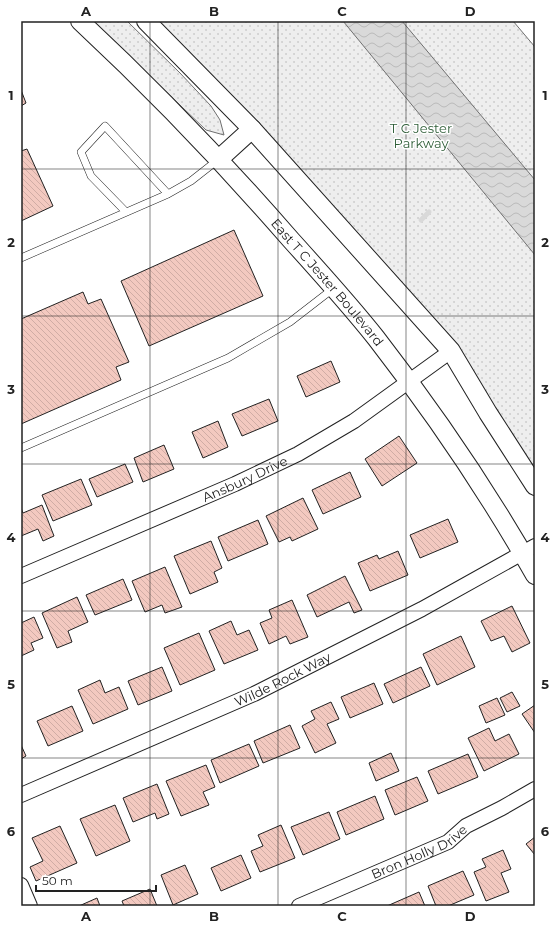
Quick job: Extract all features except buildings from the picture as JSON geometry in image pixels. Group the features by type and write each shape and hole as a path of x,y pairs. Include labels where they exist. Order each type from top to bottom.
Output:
{"street":[{"name":"East T C Jester Boulevard","path":"80,21 219,159 334,288 375,337 436,418 465,461 529,549 535,576"},
{"path":"146,21 252,129 451,351 488,413 535,486"},
{"path":"219,159 252,129"},
{"name":"Ansbury Drive","path":"21,576 235,484 298,454 354,421 451,351"},
{"name":"Wilde Rock Way","path":"21,795 254,694 422,609 529,549"},
{"name":"Bron Holly Drive","path":"299,906 448,842 466,826 535,789"},
{"path":"21,885 30,906"}],"lane":[{"path":"126,212 91,176 81,152 105,126 168,194"},
{"path":"21,258 168,194 191,181 219,159"},
{"path":"21,448 228,358 290,322 334,288"}],"green space":[{"path":"92,21 127,21 211,106 220,120 224,135 206,130"},
{"name":"T C Jester Parkway","path":"156,21 513,21 535,47 535,472 497,412"}],"water":[{"path":"343,21 402,21 535,180 535,255"}],"waterway":[{"path":"421,220 429,212"}]}
